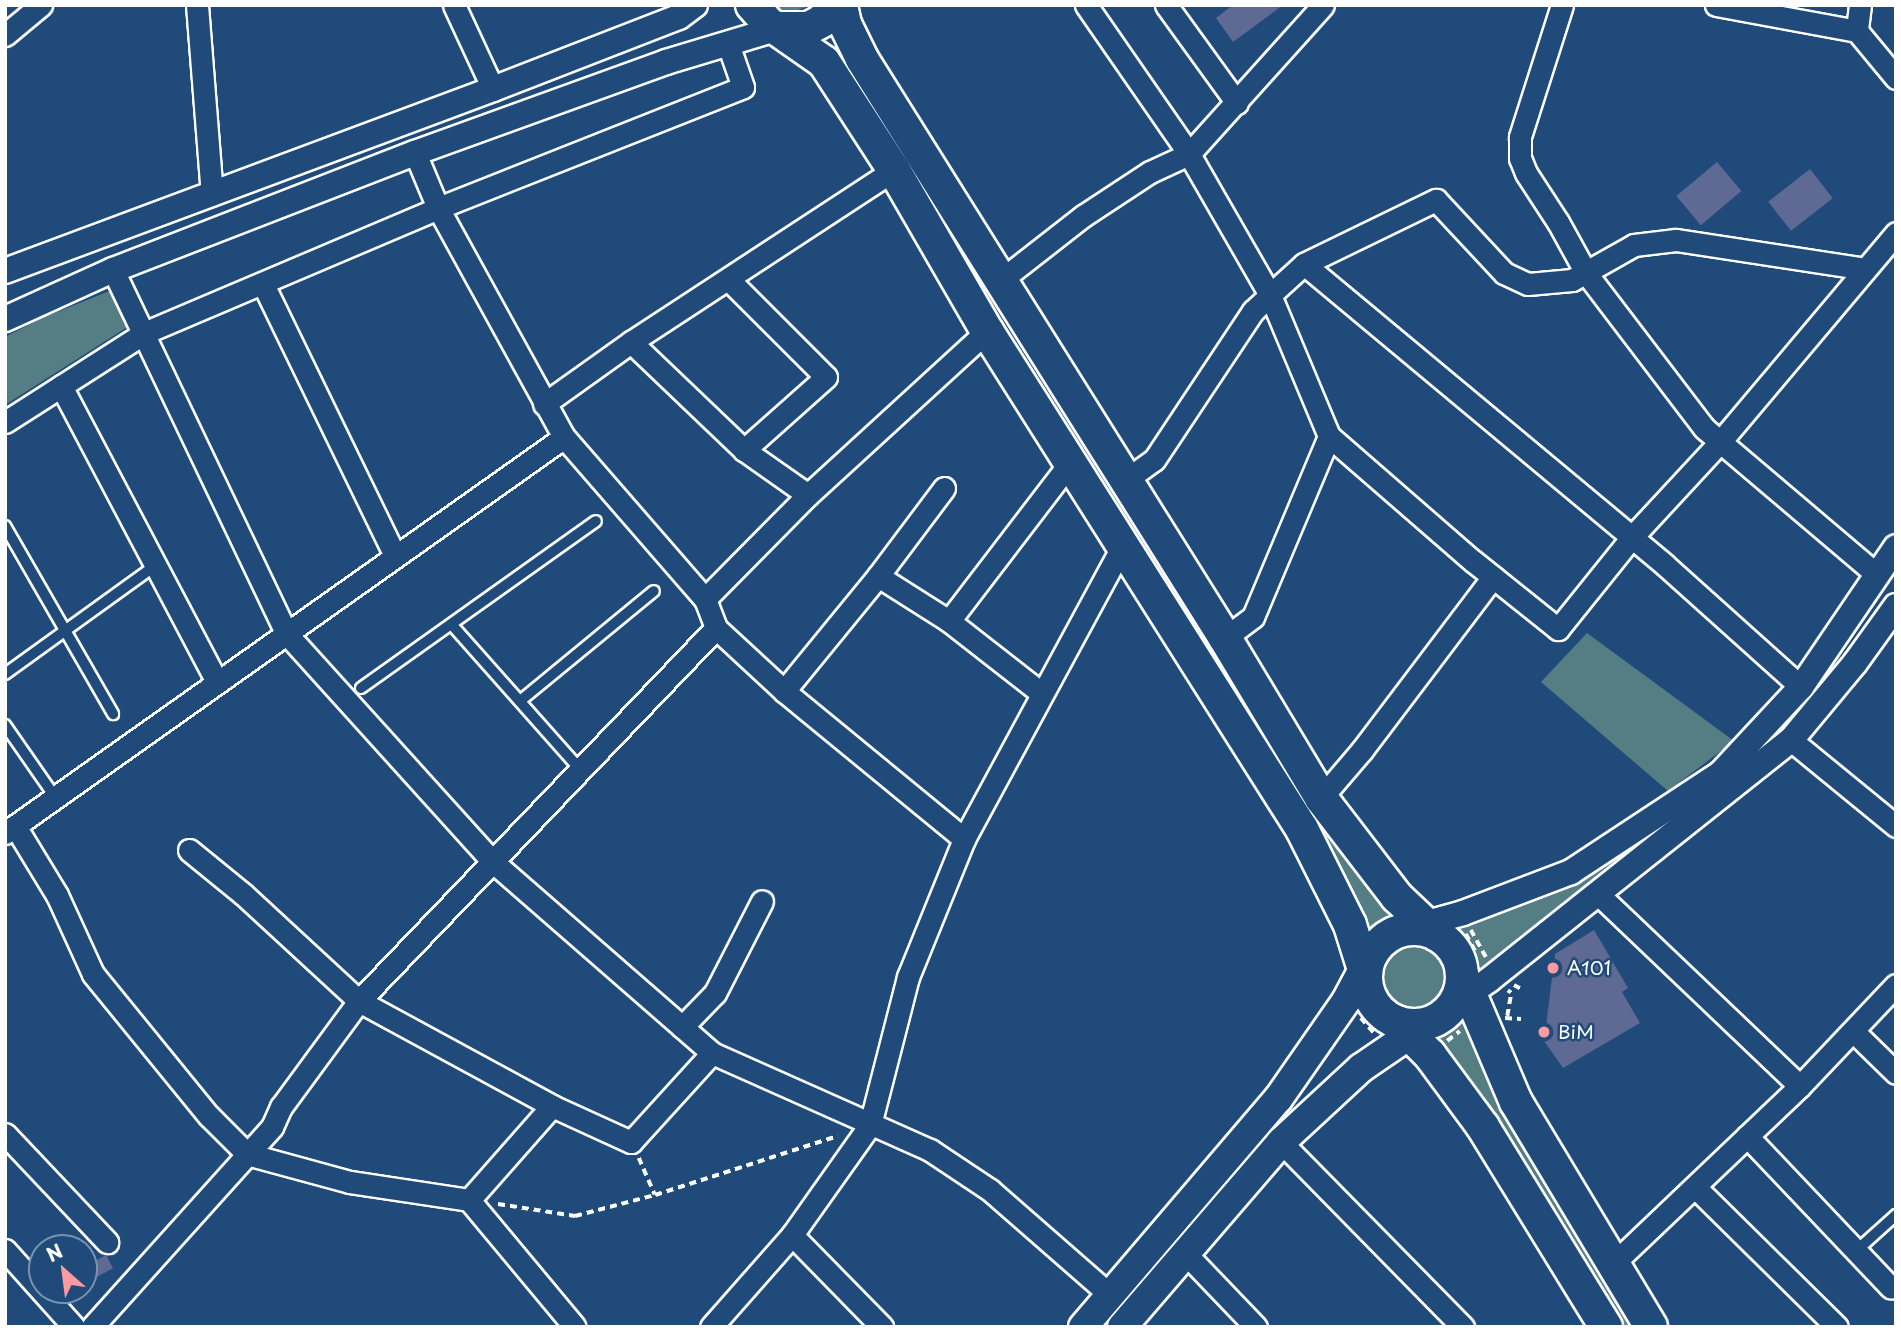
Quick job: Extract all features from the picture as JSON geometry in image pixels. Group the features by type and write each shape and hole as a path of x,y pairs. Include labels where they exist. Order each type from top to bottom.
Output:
{"main road":[{"path":"752,5 768,23 779,28 824,62 894,170 987,331 1302,829 1350,925 1366,967 1367,989 1373,1003 1383,1014 1437,1010"},
{"path":"779,28 809,28 822,21 835,5"},
{"path":"841,5 845,24 862,59 1225,638 1321,798 1422,929 1454,952 1437,1010 1430,1055 1483,1127 1601,1325"},
{"path":"1083,1327 1278,1099 1346,1001 1377,945 1390,935 1422,929"},
{"path":"1122,1327 1280,1142 1353,1074 1437,1010"},
{"path":"1437,1010 1516,1102 1651,1327"}],"street":[{"path":"5,35 41,5"},
{"path":"197,5 212,194"},
{"path":"454,5 493,89"},
{"path":"5,271 493,89 679,17 695,5"},
{"path":"1086,5 1189,154 1270,295 1329,436 1493,578 1558,629 1632,537 1720,442 1896,233"},
{"path":"1166,5 1237,103"},
{"path":"1001,280 1083,216 1150,172 1189,154 1323,5"},
{"path":"1562,5 1520,137 1520,158 1586,273 1704,428 1875,574"},
{"path":"1716,5 1857,31 1896,78"},
{"path":"1857,31 1860,5"},
{"path":"5,318 113,270 415,153 666,62 779,28"},
{"path":"5,422 144,333 438,208 743,87 727,44"},
{"path":"415,153 438,208 564,436 705,599 716,628 784,691 964,839"},
{"path":"544,404 631,341 729,280 894,170"},
{"path":"1126,480 1154,460 1253,311 1304,264 1436,200 1504,273 1528,284 1572,280 1634,245 1676,240 1865,269"},
{"path":"1304,264 1632,537 1801,687"},
{"path":"113,270 286,633 492,861 712,1053 930,1150 990,1190 1111,1296"},
{"path":"729,280 825,377 744,450"},
{"path":"263,284 394,556"},
{"path":"705,599 808,495 987,331"},
{"path":"631,341 744,450 808,495"},
{"path":"61,386 217,682"},
{"path":"564,436 10,829 57,895 93,974 201,1107 247,1154 350,1182 469,1199 575,1327"},
{"path":"1225,638 1253,617 1329,436"},
{"path":"948,621 1070,463"},
{"path":"784,691 878,576 944,488"},
{"path":"711,1327 792,1235 870,1125 908,977 964,839 1123,545"},
{"path":"1422,929 1571,872 1721,773 1801,687 1875,574 1896,547"},
{"path":"878,576 948,621 1041,693"},
{"path":"1321,798 1362,750 1493,578"},
{"path":"1437,1010 1597,893 1791,740 1855,663 1896,606"},
{"path":"92,1327 272,1127 281,1107 359,1001 716,628"},
{"path":"1791,740 1896,826"},
{"path":"189,850 243,894 359,1001 552,1106 631,1142 712,1053"},
{"path":"1597,893 1800,1086"},
{"path":"682,1027 715,993 762,901"},
{"path":"1613,1264 1696,1188 1800,1086 1896,985"},
{"path":"1853,1031 1896,1073"},
{"path":"469,1199 552,1106"},
{"path":"5,1134 107,1242"},
{"path":"1747,1136 1891,1288"},
{"path":"1280,1142 1463,1327"},
{"path":"1696,1188 1836,1327"},
{"path":"792,1235 882,1327"},
{"path":"5,1250 74,1327"},
{"path":"1186,1254 1256,1327"}],"lane":[{"path":"361,688 596,521"},
{"path":"5,526 113,714"},
{"path":"5,674 149,571"},
{"path":"520,701 654,591"},
{"path":"452,625 580,769"},
{"path":"5,725 55,797"},
{"path":"1856,1251 1896,1215"}],"path":[{"path":"1437,1010 1463,913"},
{"path":"1346,1001 1437,1010 1523,990"},
{"path":"469,1199 575,1216 655,1195 870,1125"},
{"path":"631,1142 655,1195"}],"green space":[{"path":"770,5 811,5 790,13"},
{"path":"112,290 129,326 5,405 5,337 42,318"},
{"path":"1587,633 1734,741 1668,791 1541,682"},
{"path":"1724,781 1480,973 1456,928 1470,926 1587,878"},
{"path":"1296,787 1319,823 1402,917 1382,924 1367,939 1289,791"},
{"path":"1412,945 1424,947 1435,954 1442,965 1442,989 1435,1000 1424,1007 1412,1009 1400,1007 1389,1000 1382,989 1380,977 1382,965 1389,954 1400,947"},
{"path":"1465,1014 1639,1327 1622,1327 1427,1037 1448,1029"}],"building":[{"path":"1233,5 1283,5 1233,42 1216,18"},
{"path":"1717,162 1741,191 1701,225 1676,196"},
{"path":"1810,169 1833,198 1791,231 1768,202"},
{"path":"1594,930 1628,988 1622,992 1640,1023 1563,1068 1544,1041 1555,954"},
{"path":"106,1255 113,1268 98,1276 98,1259"}],"place":[{"name":"A101","path":"1553,968"},
{"name":"BiM","path":"1544,1032"}]}
